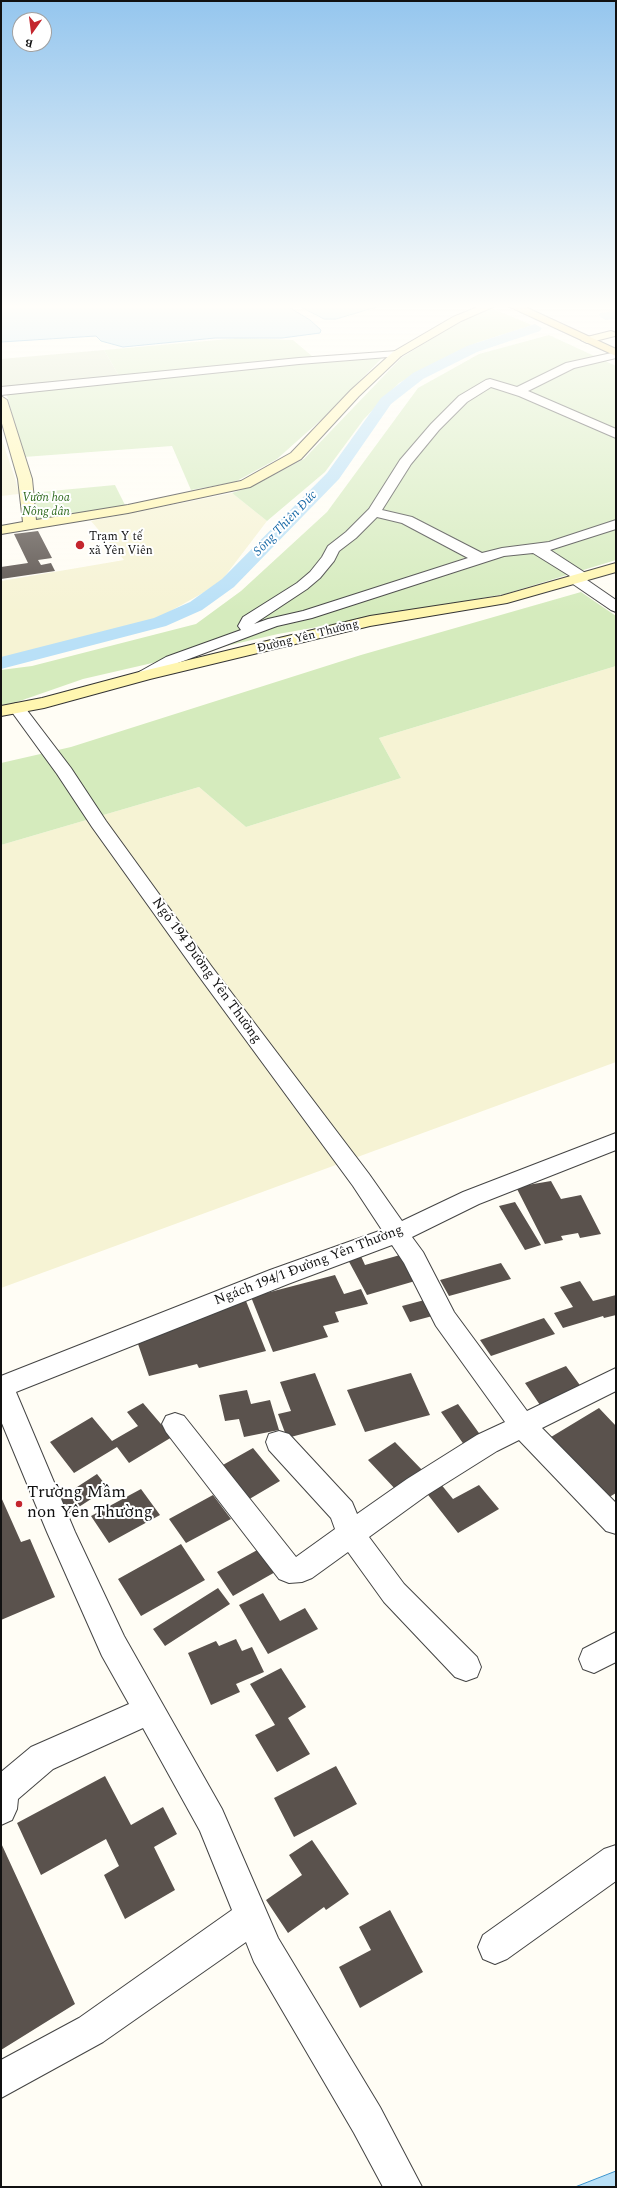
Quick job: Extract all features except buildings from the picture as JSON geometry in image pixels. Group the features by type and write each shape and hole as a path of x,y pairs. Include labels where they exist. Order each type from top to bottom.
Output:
{"street":[{"path":"3,408 25,479 30,526"},
{"path":"1,530 128,509 245,484 296,456 342,408"},
{"path":"250,630 246,626 248,620 302,586 315,575 329,558 333,549 351,535 374,512 393,485 405,463 435,427 454,408"},
{"path":"558,408 616,434"},
{"path":"374,512 407,520 480,558"},
{"path":"145,675 172,660 237,637 250,630 273,622 307,615 480,558 502,552 551,546 616,524"},
{"path":"536,548 616,607"},
{"name":"Đường Yên Thường","path":"9,709 44,703 145,675 370,621 502,600 616,567"},
{"name":"Ngõ 194 Đường Yên Thường","path":"9,709 65,772 98,823 205,972 361,1180 396,1234 414,1258 445,1319 522,1425 616,1522"},
{"name":"Ngách 194/1 Đường Yên Thường","path":"1,1388 279,1277 396,1234 471,1198 614,1147"},
{"path":"175,1424 289,1570 302,1569 417,1487 487,1443 616,1379"},
{"path":"1,1388 61,1532 110,1639 211,1820 266,1950 367,2120 403,2187"},
{"path":"279,1442 342,1511 351,1534 394,1593 466,1667"},
{"path":"1,1809 4,1791 42,1758 149,1710"},
{"path":"495,1947 616,1861"},
{"path":"1,2080 91,2030 252,1916"}],"shaded area":[{"path":"1,437 15,478 19,494 1,496"},
{"path":"232,493 267,521 219,584 158,618 3,659 1,653 1,581 124,560 91,521"},
{"path":"616,666 616,1062 1,1288 1,845 199,787 246,827 401,778 379,738"}],"green space":[{"path":"10,408 333,408 277,459 235,482 191,490 172,446 24,457"},
{"path":"353,408 375,408 364,419 325,472 267,521 232,493 253,486 304,459"},
{"path":"403,408 616,408 616,560 505,594 278,634 83,679 14,703 1,705 1,670 32,666 196,624 241,591 327,512"},
{"name":"Vườn hoa Nông dân","path":"115,485 126,507 32,524 30,493"},
{"path":"581,592 616,616 616,666 379,738 401,778 246,827 199,787 1,845 1,763 71,747 361,655"}],"water":[{"path":"616,2171 616,2187 575,2187"}],"waterway":[{"name":"Sông Thiên Đức","path":"1,663 160,622 196,606 228,583 333,476 381,408"}],"place":[{"name":"Trạm Y tế xã Yên Viên","path":"80,545"},
{"name":"Trường Mầm non Yên Thường","path":"19,1504"}]}
